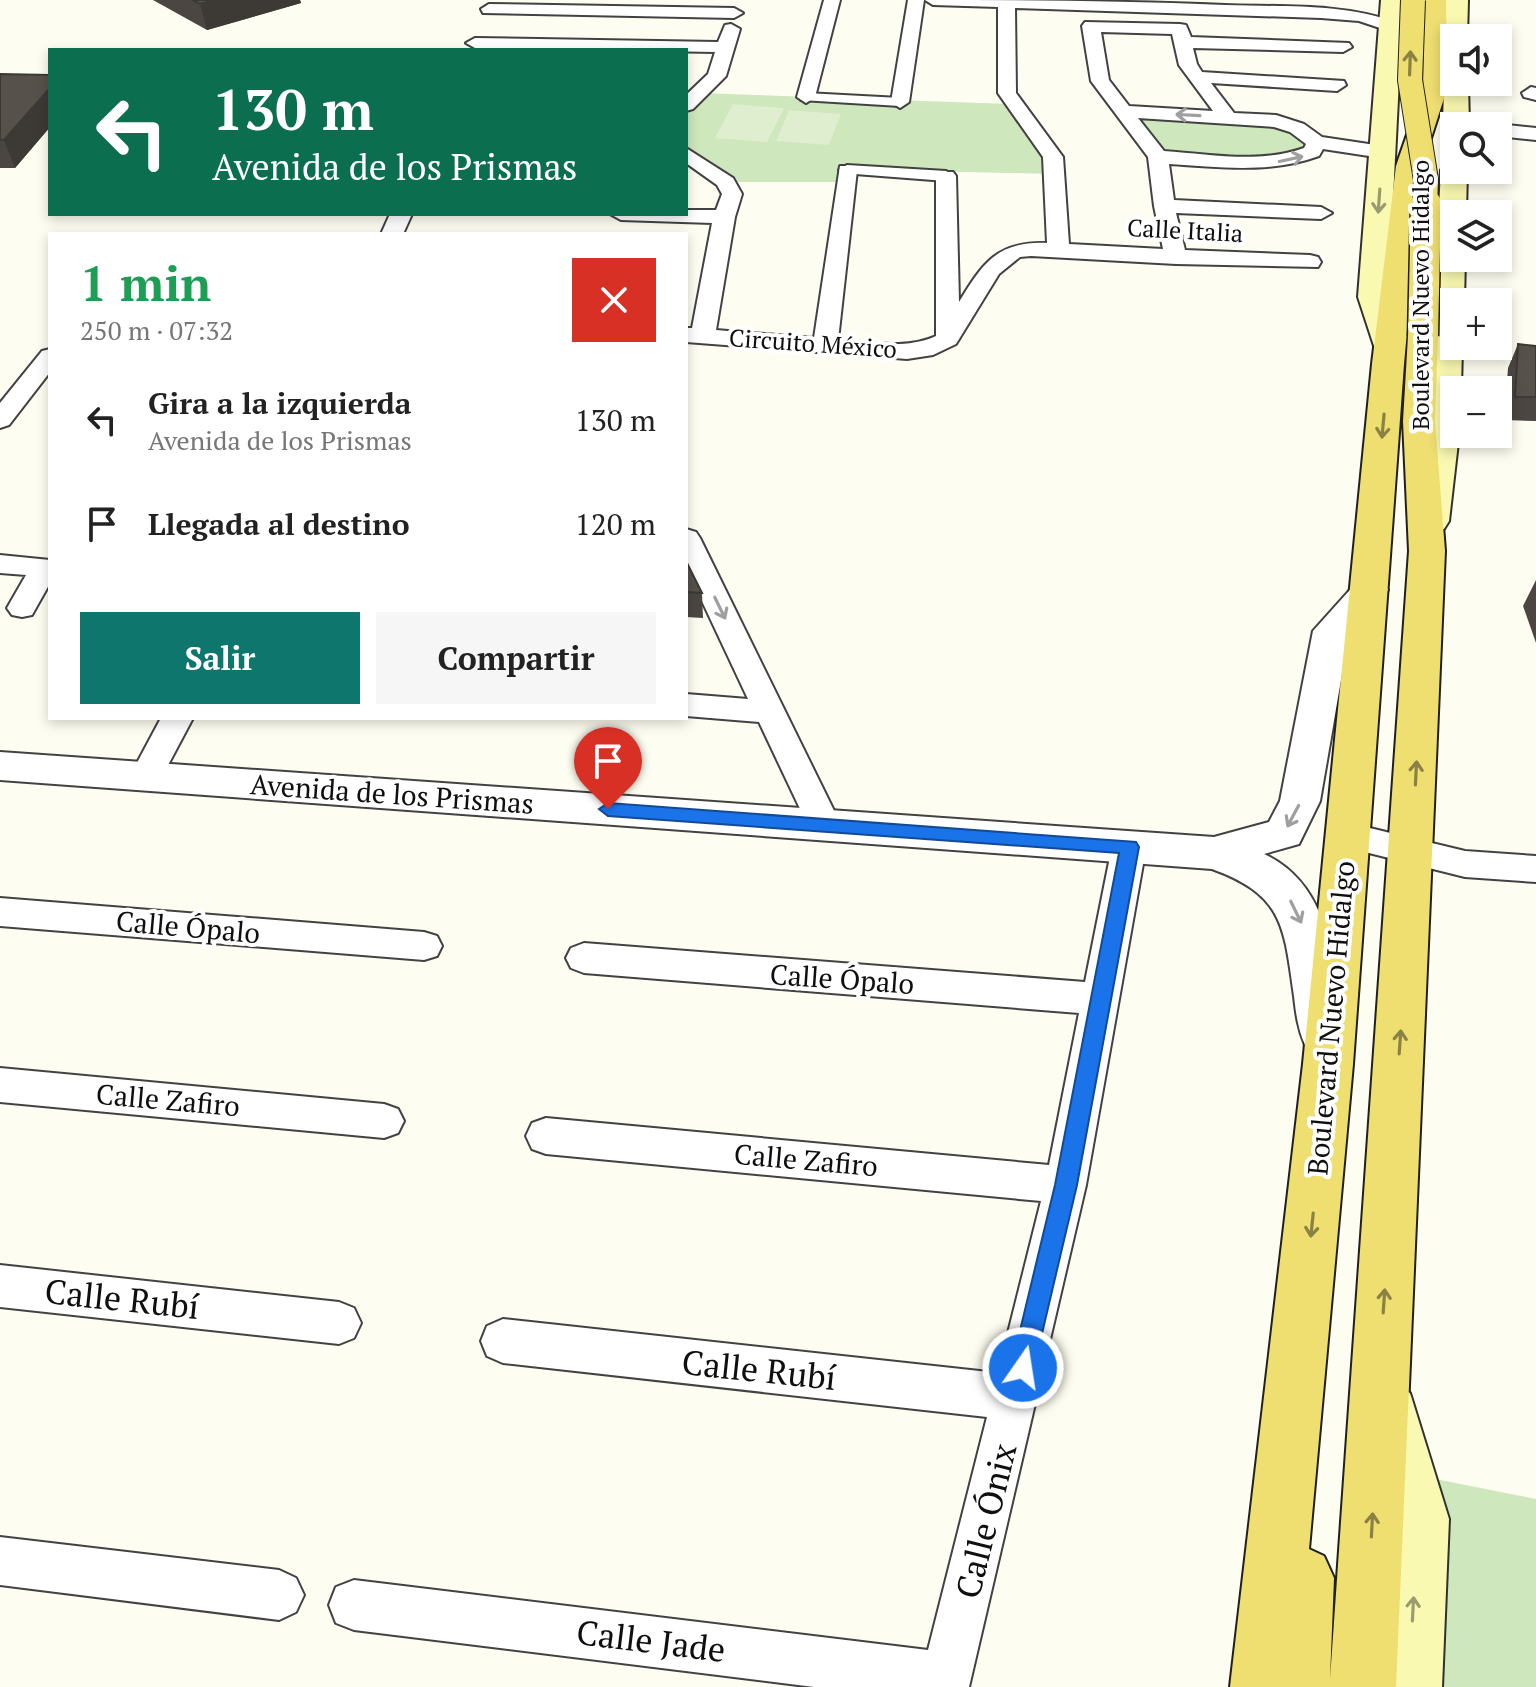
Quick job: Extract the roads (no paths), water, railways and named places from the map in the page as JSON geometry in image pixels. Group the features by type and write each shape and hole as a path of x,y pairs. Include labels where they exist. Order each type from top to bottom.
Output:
{"main road":[{"path":"1370,0 1400,27"},
{"path":"1381,0 1397,11 1400,27"},
{"name":"Boulevard Nuevo Hidalgo","path":"1392,0 1400,27 1426,180 1419,421 1427,551"},
{"name":"Boulevard Nuevo Hidalgo","path":"1390,349 1373,297 1382,152 1400,27 1413,0"},
{"path":"1458,24 1461,1"},
{"path":"1461,1 1470,24"},
{"name":"Boulevard Nuevo Hidalgo","path":"1370,590 1409,166 1461,1"},
{"name":"Boulevard Nuevo Hidalgo","path":"1363,1687 1427,551 1444,423 1453,184"},
{"path":"1427,551 1463,448"},
{"path":"1349,836 1331,816 1325,795 1345,640 1370,590"},
{"name":"Boulevard Nuevo Hidalgo","path":"1263,1687 1349,836"},
{"path":"1379,1379 1418,1519 1409,1687"},
{"path":"1290,1437 1303,1554 1297,1687"}],"street":[{"path":"832,0 806,97 900,102 916,0"},
{"path":"933,0 1321,13 1361,16 1400,27"},
{"path":"948,339 990,270 1013,252 1031,249 1058,251 1053,157 1007,93 1006,2"},
{"path":"688,103 717,76 726,47 738,7 491,4 474,46 726,47"},
{"path":"1176,257 1164,206 1158,157 1127,112 1100,81 1091,26 1343,47"},
{"path":"1182,35 1188,65 1227,117"},
{"path":"1199,77 1337,85"},
{"path":"688,86 706,87"},
{"path":"1127,112 1276,121 1297,128 1316,142 1382,152"},
{"path":"1512,131 1536,134"},
{"path":"1512,138 1536,141"},
{"path":"1158,157 1274,162 1297,159 1312,152 1316,142"},
{"name":"Circuito México","path":"696,169 726,182 732,194 724,217 716,270 695,335 907,352 939,345 948,339"},
{"path":"825,345 847,170 946,176 948,339"},
{"path":"1164,206 1321,213"},
{"path":"688,216 724,217"},
{"name":"Calle Italia","path":"1058,251 1310,262"},
{"path":"945,267 990,270"},
{"path":"688,269 716,270"},
{"path":"0,420 48,359"},
{"path":"688,542 824,825"},
{"path":"0,564 44,567 22,608"},
{"name":"Avenida de los Prismas","path":"1214,853 1284,833 1300,801 1331,631 1370,590"},
{"path":"688,705 770,712"},
{"path":"146,776 176,720"},
{"name":"Avenida de los Prismas","path":"0,766 1214,853 1253,867 1281,886 1301,915 1328,1064"},
{"path":"1349,836 1465,864 1536,869"},
{"name":"Calle Ónix","path":"947,1678 1066,1185 1129,847"},
{"name":"Calle Ópalo","path":"0,912 424,946"},
{"name":"Calle Ópalo","path":"584,958 1101,999"},
{"name":"Calle Zafiro","path":"0,1085 384,1121"},
{"name":"Calle Zafiro","path":"546,1136 1066,1185"},
{"name":"Calle Rubí","path":"0,1286 339,1323"},
{"name":"Calle Rubí","path":"503,1341 1016,1398"},
{"path":"0,1561 279,1595"},
{"name":"Calle Jade","path":"354,1605 947,1678"}]}
